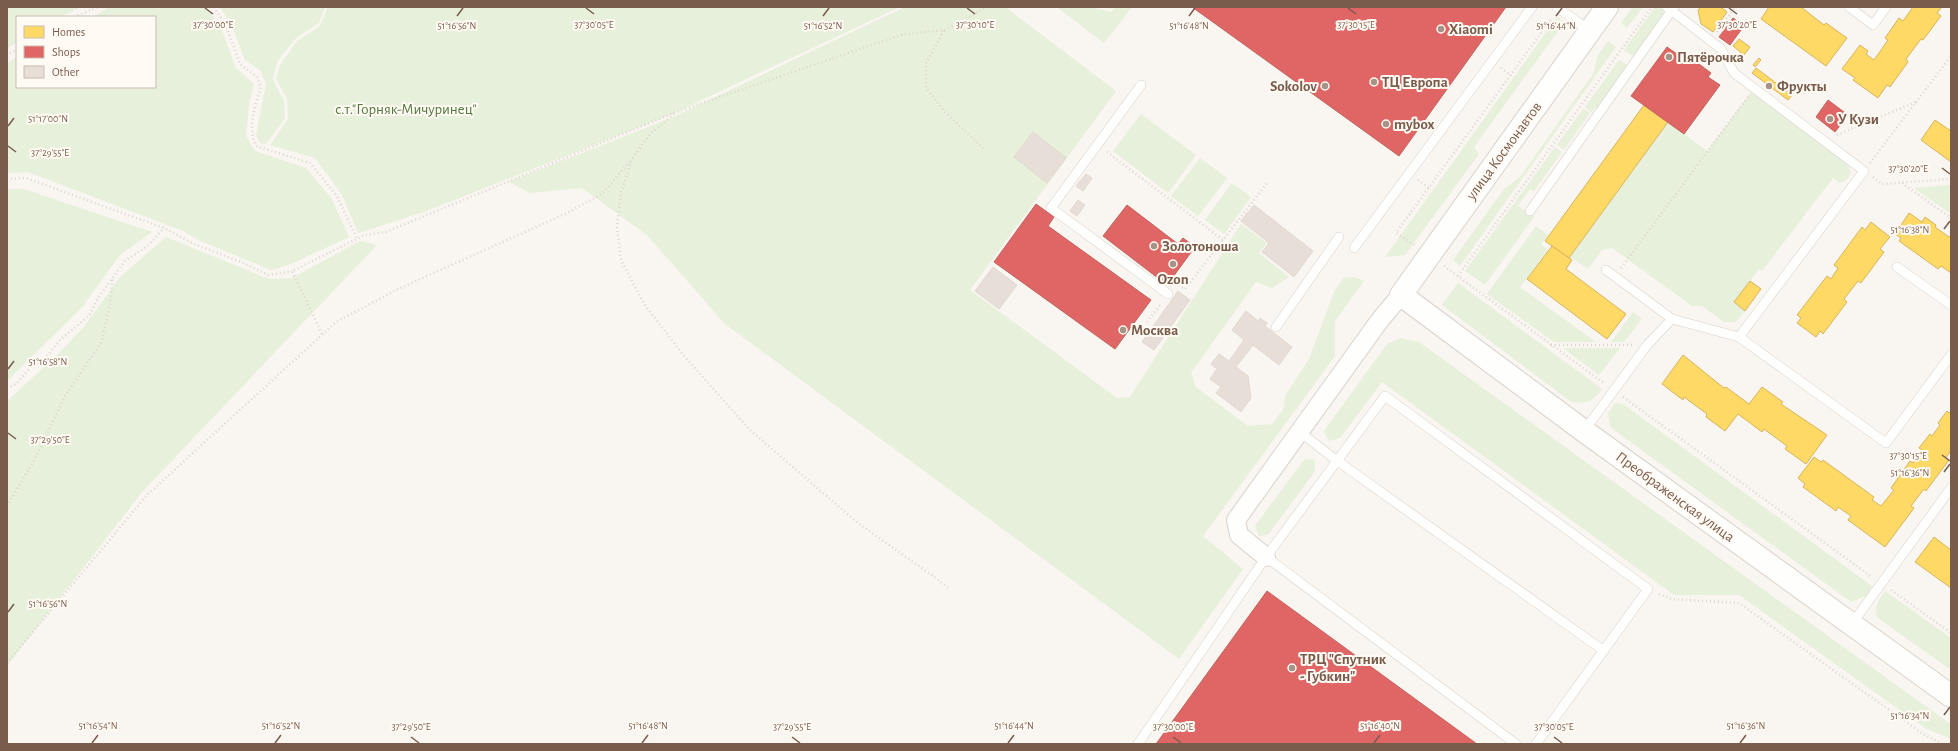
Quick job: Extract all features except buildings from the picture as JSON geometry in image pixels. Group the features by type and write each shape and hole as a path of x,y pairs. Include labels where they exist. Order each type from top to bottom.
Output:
{"main road":[{"name":"улица Космонавтов","path":"1401,295 1607,7"},
{"name":"Преображенская улица","path":"1401,295 1584,431 1951,696"}],"street":[{"path":"1266,557 1239,535 1236,520 1380,320 1401,295"}],"lane":[{"path":"1354,248 1532,7"},
{"path":"1849,7 1873,24 1886,7"},
{"path":"1558,8 1590,31"},
{"path":"1530,211 1671,8 1721,49 1734,73 1864,171 1739,337"},
{"path":"1141,86 1051,208 1168,294"},
{"path":"1276,327 1339,237"},
{"path":"1897,267 1951,305"},
{"path":"1606,270 1672,319 1739,337 1886,443 1951,355"},
{"path":"1584,431 1648,344 1672,319"},
{"path":"1138,744 1266,557 1336,460 1385,396 1648,589 1536,744"},
{"path":"1300,432 1336,460 1604,651"},
{"path":"1852,625 1881,583 1948,500 1951,488"},
{"path":"1266,557 1516,744"}],"path":[{"path":"76,16 98,7"},
{"path":"214,7 226,26 240,64 257,76 261,87 254,108 251,136 256,146 310,163 337,196 357,239"},
{"path":"7,179 26,178 164,228 194,244 241,262 268,275 292,271 366,235 386,232 676,112 904,34 944,30 987,7"},
{"path":"1458,276 1652,7"},
{"path":"1711,41 1735,7"},
{"path":"1558,8 1396,233 1429,255 1550,345 1951,633"},
{"path":"944,30 926,63 926,88 945,112 986,150"},
{"path":"7,56 16,50"},
{"path":"1864,171 1951,56"},
{"path":"1615,276 1754,88"},
{"path":"1834,136 1916,102"},
{"path":"7,663 147,495 336,322 398,289 567,213 602,194 632,159 650,134 676,112"},
{"path":"1098,145 1223,240"},
{"path":"632,159 621,193 617,227 621,260 644,304 685,357 750,430 858,524 930,573 950,589"},
{"path":"1882,184 1951,179"},
{"path":"1147,322 1176,283 1185,289 1268,182"},
{"path":"1901,183 1951,218"},
{"path":"7,388 16,384 31,367 43,361 61,339 89,316 98,298 125,261 149,244 164,228"},
{"path":"292,271 322,334"},
{"path":"7,506 36,457 65,396 101,343 110,304 113,277"},
{"path":"1550,345 1648,344"},
{"path":"1648,589 1671,599 1739,603 1923,734 1943,744"}],"green space":[{"path":"7,7 82,7 62,16 16,16 16,43 7,49"},
{"path":"110,7 207,7 221,28 236,68 254,84 249,105 246,136 255,151 306,168 332,199 349,237 291,264 271,270 198,240 183,231 28,172 7,173 7,64 16,57 16,88 156,88 156,16 95,16"},
{"path":"220,7 325,7 319,23 296,38 277,62 273,80 284,101 285,118 266,144 260,143 256,135 266,84 261,71 245,60 231,24"},
{"name":"с.т.\"Горняк-Мичуринец\"","path":"328,7 900,7 672,114 424,212 358,233 342,195 315,158 270,145 288,119 287,99 276,79 280,65 297,41 320,26"},
{"path":"905,7 1005,7 1116,91 970,290 1117,398 1130,397 1241,224 1267,243 1259,253 1289,277 1272,288 1256,282 1191,373 1196,387 1248,426 1272,424 1284,408 1285,396 1309,359 1334,292 1343,278 1354,277 1364,281 1335,321 1335,356 1203,536 1243,569 1179,659 725,324 647,235 582,188 530,193 509,182 673,117"},
{"path":"1091,7 1111,12 1116,7 1132,7 1104,43 1058,8"},
{"path":"1633,7 1643,7 1627,28 1621,23"},
{"path":"1655,7 1661,8 1664,12 1663,18 1635,57 1624,50"},
{"path":"1557,17 1564,23 1474,147 1479,154 1405,255 1385,257"},
{"path":"1608,41 1616,47 1460,266 1453,260 1504,189 1520,177 1593,74 1598,55"},
{"path":"1619,60 1629,66 1598,109 1595,107 1591,112 1585,107"},
{"path":"1751,92 1848,165 1850,174 1846,180 1840,183 1833,178 1762,271 1759,269 1734,302 1745,311 1736,322 1724,322 1702,306 1692,306 1612,248 1602,250 1588,269 1570,257 1668,122 1707,151"},
{"path":"1583,109 1590,113 1564,150 1557,145"},
{"path":"1141,114 1196,155 1168,193 1113,151"},
{"path":"1555,147 1562,152 1534,191 1530,189 1518,206 1534,217 1485,285 1465,271"},
{"path":"1200,158 1227,178 1198,216 1171,196"},
{"path":"1232,183 1251,197 1224,234 1205,220"},
{"path":"1951,185 1951,214 1914,188"},
{"path":"7,189 24,189 152,232 120,255 82,307 7,381"},
{"path":"1536,226 1548,235 1541,244 1548,250 1520,287 1596,342 1554,342 1487,294"},
{"path":"166,237 269,279 292,278 360,241 377,245 143,491 7,666 7,401 52,360 83,328 120,277"},
{"path":"1458,283 1602,389 1599,393 1589,401 1570,401 1442,305"},
{"path":"1633,312 1642,319 1624,342 1611,342"},
{"path":"1400,338 1419,342 1951,724 1951,739 1925,728 1739,595 1674,595 1382,382 1340,438 1329,441 1324,431 1387,344"},
{"path":"1563,348 1620,348 1599,375"},
{"path":"1615,403 1623,404 1872,586 1866,596 1851,602 1614,430 1610,426 1608,413"},
{"path":"1314,459 1315,471 1268,535 1259,536 1255,526 1304,460"},
{"path":"1885,591 1951,638 1951,670 1878,618 1876,607"}],"place":[{"name":"Xiaomi","path":"1441,29"},
{"name":"Пятёрочка","path":"1669,57"},
{"name":"ТЦ Европа","path":"1374,82"},
{"name":"Sokolov","path":"1325,86"},
{"name":"Фрукты","path":"1769,86"},
{"name":"У Кузи","path":"1830,119"},
{"name":"mybox","path":"1386,124"},
{"name":"Золотоноша","path":"1154,246"},
{"name":"Ozon","path":"1173,264"},
{"name":"Москва","path":"1123,330"},
{"name":"ТРЦ \"Спутник - Губкин\"","path":"1292,668"}]}
